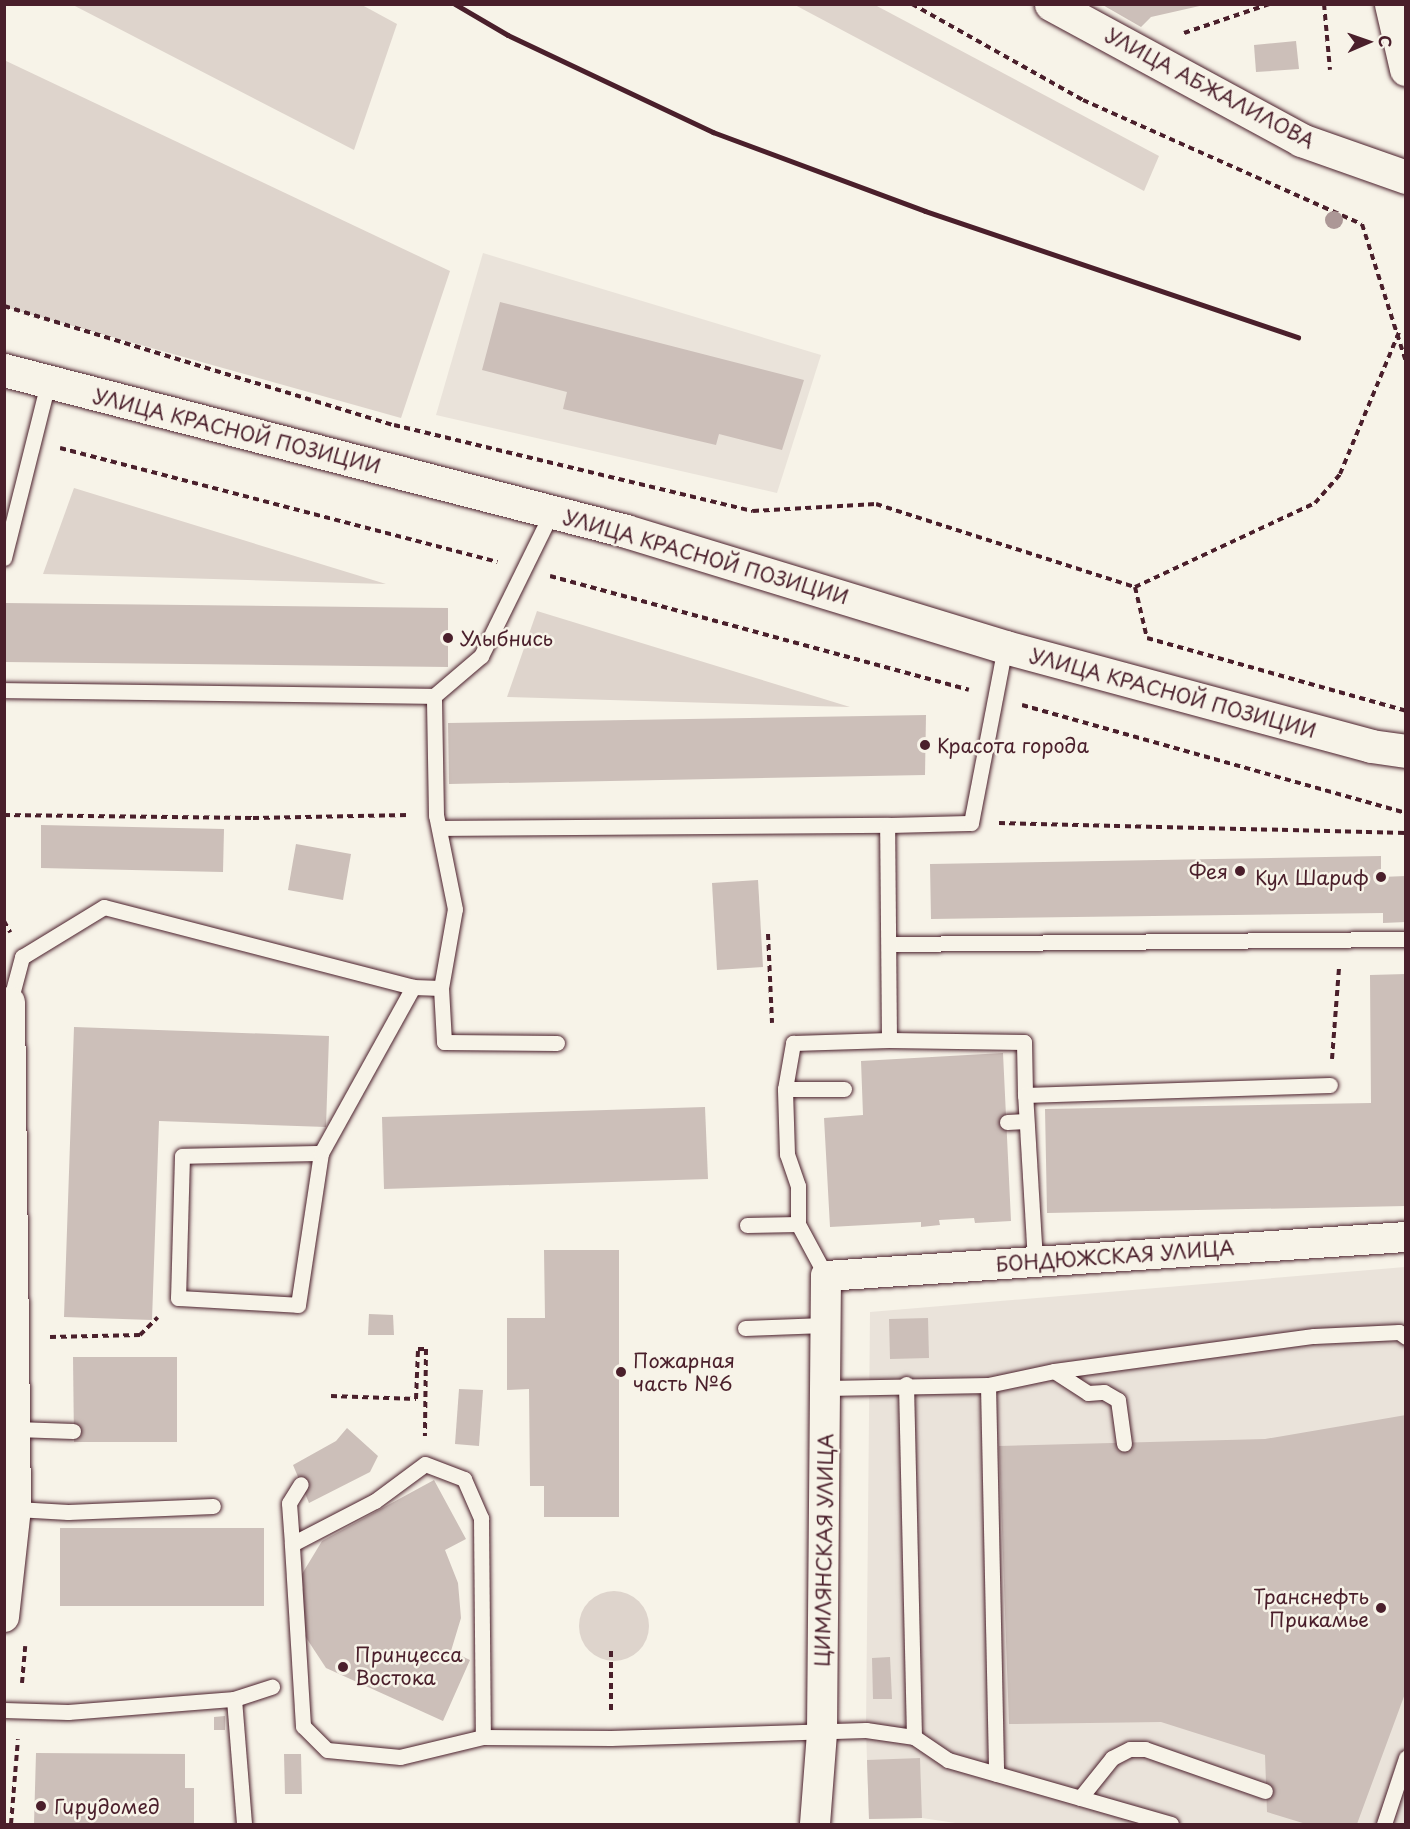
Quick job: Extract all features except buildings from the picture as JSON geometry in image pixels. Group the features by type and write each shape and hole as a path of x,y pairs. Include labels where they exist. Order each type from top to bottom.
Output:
{"street":[{"name":"УЛИЦА АБЖАЛИЛОВА","path":"1052,4 1301,140 1406,177"},
{"path":"1391,4 1406,69"},
{"name":"УЛИЦА КРАСНОЙ ПОЗИЦИИ","path":"4,370 552,512 1005,647 1371,746 1406,751"},
{"path":"4,1617 16,1509 7,1002"},
{"name":"БОНДЮЖСКАЯ УЛИЦА","path":"825,1276 1406,1237"},
{"name":"ЦИМЛЯНСКАЯ УЛИЦА","path":"815,1824 822,1733 825,1276"}],"lane":[{"path":"4,558 48,383"},
{"path":"4,690 434,696 481,656 552,512"},
{"path":"438,821 887,825 971,823 1005,647"},
{"path":"434,696 438,821 455,909 441,988 444,1042 557,1043"},
{"path":"887,825 890,1040"},
{"path":"7,1002 22,957 104,907 413,987 441,988"},
{"path":"890,944 1406,939"},
{"path":"321,1153 182,1156 178,1298 298,1305 321,1153 413,987"},
{"path":"825,1276 798,1224 798,1186 787,1154 785,1089 793,1043 890,1040 1024,1042 1026,1121 1035,1261"},
{"path":"1025,1095 1330,1085"},
{"path":"785,1089 844,1089"},
{"path":"1007,1122 1026,1121"},
{"path":"747,1225 798,1224"},
{"path":"745,1328 824,1325"},
{"path":"826,1388 906,1384 988,1385 1054,1371 1314,1336 1399,1332 1406,1336"},
{"path":"1054,1371 1088,1393 1104,1392 1118,1400 1124,1444"},
{"path":"906,1384 914,1737"},
{"path":"988,1385 996,1774"},
{"path":"16,1429 73,1431"},
{"path":"292,1544 375,1501 425,1464 464,1479 481,1518 483,1737"},
{"path":"301,1484 289,1503 303,1726 327,1750 400,1757 483,1737 611,1738 866,1730 914,1737 948,1760 1171,1824"},
{"path":"16,1509 68,1512 213,1506"},
{"path":"4,1710 68,1712 234,1699 272,1687"},
{"path":"234,1699 244,1824"},
{"path":"1080,1798 1112,1758 1130,1749 1145,1749 1264,1791"},
{"path":"1384,1824 1406,1758"}],"path":[{"path":"912,4 1083,100 1362,224 1399,333 1406,362"},
{"path":"1182,34 1269,4"},
{"path":"1324,4 1330,70"},
{"path":"4,306 394,425 753,511 876,504 1135,587 1315,503 1340,474 1399,333"},
{"path":"34,441 524,569 1406,813"},
{"path":"1135,587 1147,638 1406,711"},
{"path":"4,815 438,821"},
{"path":"971,823 1406,833"},
{"path":"768,934 773,1035 793,1043"},
{"path":"1330,1085 1341,940"},
{"path":"40,1337 140,1335 178,1298"},
{"path":"331,1396 416,1399 418,1349 426,1349 425,1464"},
{"path":"611,1651 611,1738"}],"shaded area":[{"path":"73,5 362,5 397,24 354,150"},
{"path":"795,5 875,5 1159,156 1144,191"},
{"path":"4,60 450,271 401,418 5,307"},
{"path":"483,253 821,355 777,493 436,415"},
{"path":"74,488 386,584 43,574"},
{"path":"537,611 850,707 507,697"},
{"path":"1405,1267 1405,1824 962,1824 922,1818 869,1819 866,1730 870,1312"},
{"path":"614,1591 627,1594 639,1601 646,1613 649,1626 646,1639 639,1651 627,1658 614,1661 601,1658 589,1651 582,1639 579,1626 582,1613 589,1601 601,1594"}],"railway":[{"path":"455,4 508,35 713,132 925,211 1298,337"}],"place":[{"name":"Улыбнись","path":"448,638"},
{"name":"Красота города","path":"925,745"},
{"name":"Фея","path":"1240,871"},
{"name":"Кул Шариф","path":"1381,877"},
{"name":"Пожарная часть №6","path":"621,1372"},
{"name":"Транснефть Прикамье","path":"1381,1608"},
{"name":"Принцесса Востока","path":"343,1667"},
{"name":"Гирудомед","path":"41,1806"}]}
